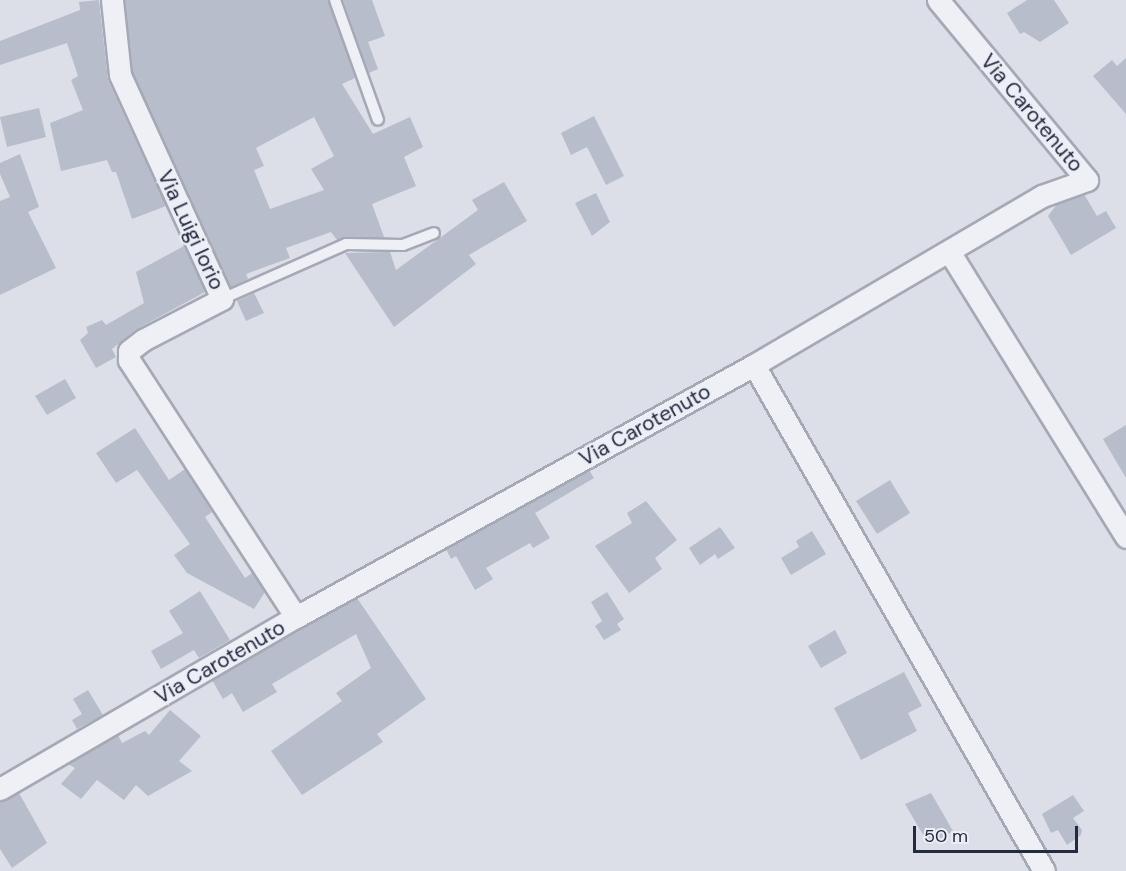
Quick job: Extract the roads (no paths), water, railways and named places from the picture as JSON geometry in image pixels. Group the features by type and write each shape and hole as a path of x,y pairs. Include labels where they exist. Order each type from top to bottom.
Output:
{"street":[{"name":"Via Luigi Iorio","path":"112,0 120,75 222,299 142,340 129,351 129,360 296,617"},
{"name":"Via Carotenuto","path":"0,789 296,617 754,365 950,253 1042,196 1087,180 938,0"},
{"path":"950,253 1126,537"},
{"path":"754,365 1044,871"}],"lane":[{"path":"335,0 378,120"},
{"path":"222,299 346,244 384,247 434,233"}]}
